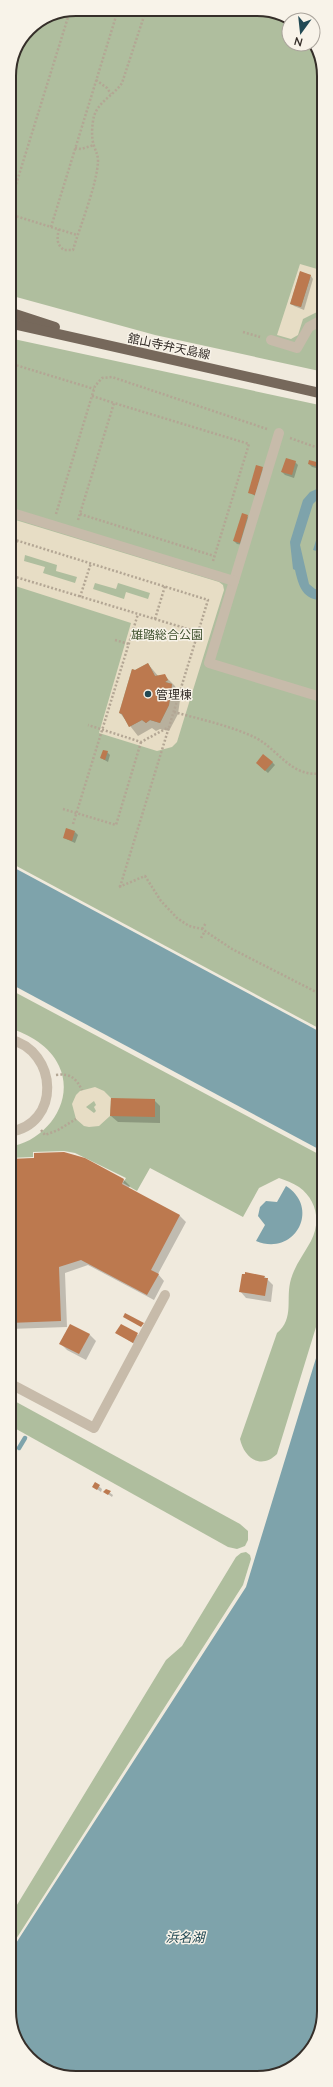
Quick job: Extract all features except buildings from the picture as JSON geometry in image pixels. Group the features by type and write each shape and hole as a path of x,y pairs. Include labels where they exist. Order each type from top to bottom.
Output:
{"main road":[{"path":"16,314 110,346"},
{"name":"舘山寺弁天島線","path":"16,325 317,392"}],"lane":[{"path":"271,340 297,348 309,327 317,322"},
{"path":"279,433 209,663 317,696"},
{"path":"16,514 234,581"},
{"path":"16,1042 25,1045 34,1052 45,1070 48,1082 47,1095 40,1113 23,1128 16,1130"},
{"path":"16,1387 94,1428 165,1295"}],"path":[{"path":"51,227 116,16"},
{"path":"59,229 57,240 60,247 64,250 73,250 97,170 97,152 94,145 92,126 94,116 98,108 118,89 126,73 144,16"},
{"path":"16,184 68,17"},
{"path":"96,80 107,88 111,94"},
{"path":"75,148 81,149 94,145"},
{"path":"16,216 78,235"},
{"path":"243,332 271,340"},
{"path":"16,365 94,389"},
{"path":"52,525 94,389 97,381 102,378 112,377 279,433 317,447"},
{"path":"92,396 249,444 209,573"},
{"path":"75,532 114,402"},
{"path":"80,514 214,556"},
{"path":"16,544 17,541 208,600 119,888 145,876 161,901 177,918 189,926 204,930 232,949 317,992"},
{"path":"80,596 91,563"},
{"path":"16,577 198,632"},
{"path":"155,619 165,586"},
{"path":"74,824 138,614"},
{"path":"115,640 129,644"},
{"path":"174,712 257,739 286,763 301,772 317,774"},
{"path":"88,725 141,742"},
{"path":"63,809 116,825 141,742 169,727"},
{"path":"201,938 206,923"},
{"path":"56,1075 64,1073 70,1076 78,1083 82,1090"},
{"path":"38,1128 45,1135 58,1130 76,1119"}],"green space":[{"path":"76,16 257,16 272,18 281,21 281,52 312,52 317,72 317,370 155,335 16,297 17,64 26,43 43,26 64,17"},
{"name":"雄踏総合公園","path":"16,340 317,404 317,1027 16,866"},
{"path":"16,993 317,1153 317,1324 277,1454 271,1459 265,1461 254,1460 245,1452 240,1439 277,1333 283,1327 288,1315 289,1286 291,1279 297,1264 314,1234 316,1226 316,1212 310,1198 299,1187 279,1178 259,1188 243,1217 150,1168 137,1191 123,1183 126,1178 75,1153 64,1151 33,1152 33,1157 16,1158 16,1145 22,1144 34,1137 45,1129 54,1118 60,1106 63,1093 63,1080 59,1066 55,1059 50,1052 38,1042 16,1031"},
{"path":"16,1402 240,1524 248,1531 248,1540 245,1546 237,1549 228,1547 16,1429"},
{"path":"246,1552 250,1555 251,1559 243,1585 16,1939 16,1906 166,1660 182,1646 236,1557 241,1553"}],"shaded area":[{"path":"300,264 317,269 317,312 303,319 298,335 291,339 277,335","holes":["300,272 311,275 301,307 290,304"]},
{"path":"16,520 219,582 223,585 224,590 177,742 172,747 157,751 99,733 131,623 16,586","holes":["25,555 57,565 56,571 77,577 75,583 43,573 45,567 24,561","95,583 116,589 118,583 150,593 148,599 126,592 124,599 93,589","148,663 155,676 165,675 168,680 165,682 172,684 169,705 160,723 150,720 146,723 142,720 129,727 122,714 119,713 132,669 135,670"]},
{"path":"95,1087 104,1091 111,1098 110,1116 99,1126 84,1126 76,1119 72,1104 76,1095 80,1091","holes":["94,1101 96,1105 94,1107 96,1111 94,1113 86,1107"]}],"water":[{"path":"317,489 317,500 313,504 300,545 309,584 317,589 317,600 307,596 298,582 295,570 293,569 290,542 303,500 310,492"},
{"path":"317,537 317,551 313,550"},
{"path":"16,869 317,1030 317,1148 16,987"},
{"path":"286,1186 296,1195 302,1206 302,1217 299,1228 292,1236 282,1242 270,1244 256,1241 265,1225 258,1216 260,1207 266,1201 277,1202"},
{"name":"浜名湖","path":"317,1355 317,2011 314,2030 309,2041 293,2059 283,2065 261,2071 76,2071 57,2068 40,2059 31,2050 26,2044 18,2026 16,2015 16,1943 246,1587"}],"waterway":[{"path":"19,1448 25,1438"}],"place":[{"name":"管理棟","path":"148,694"}]}
